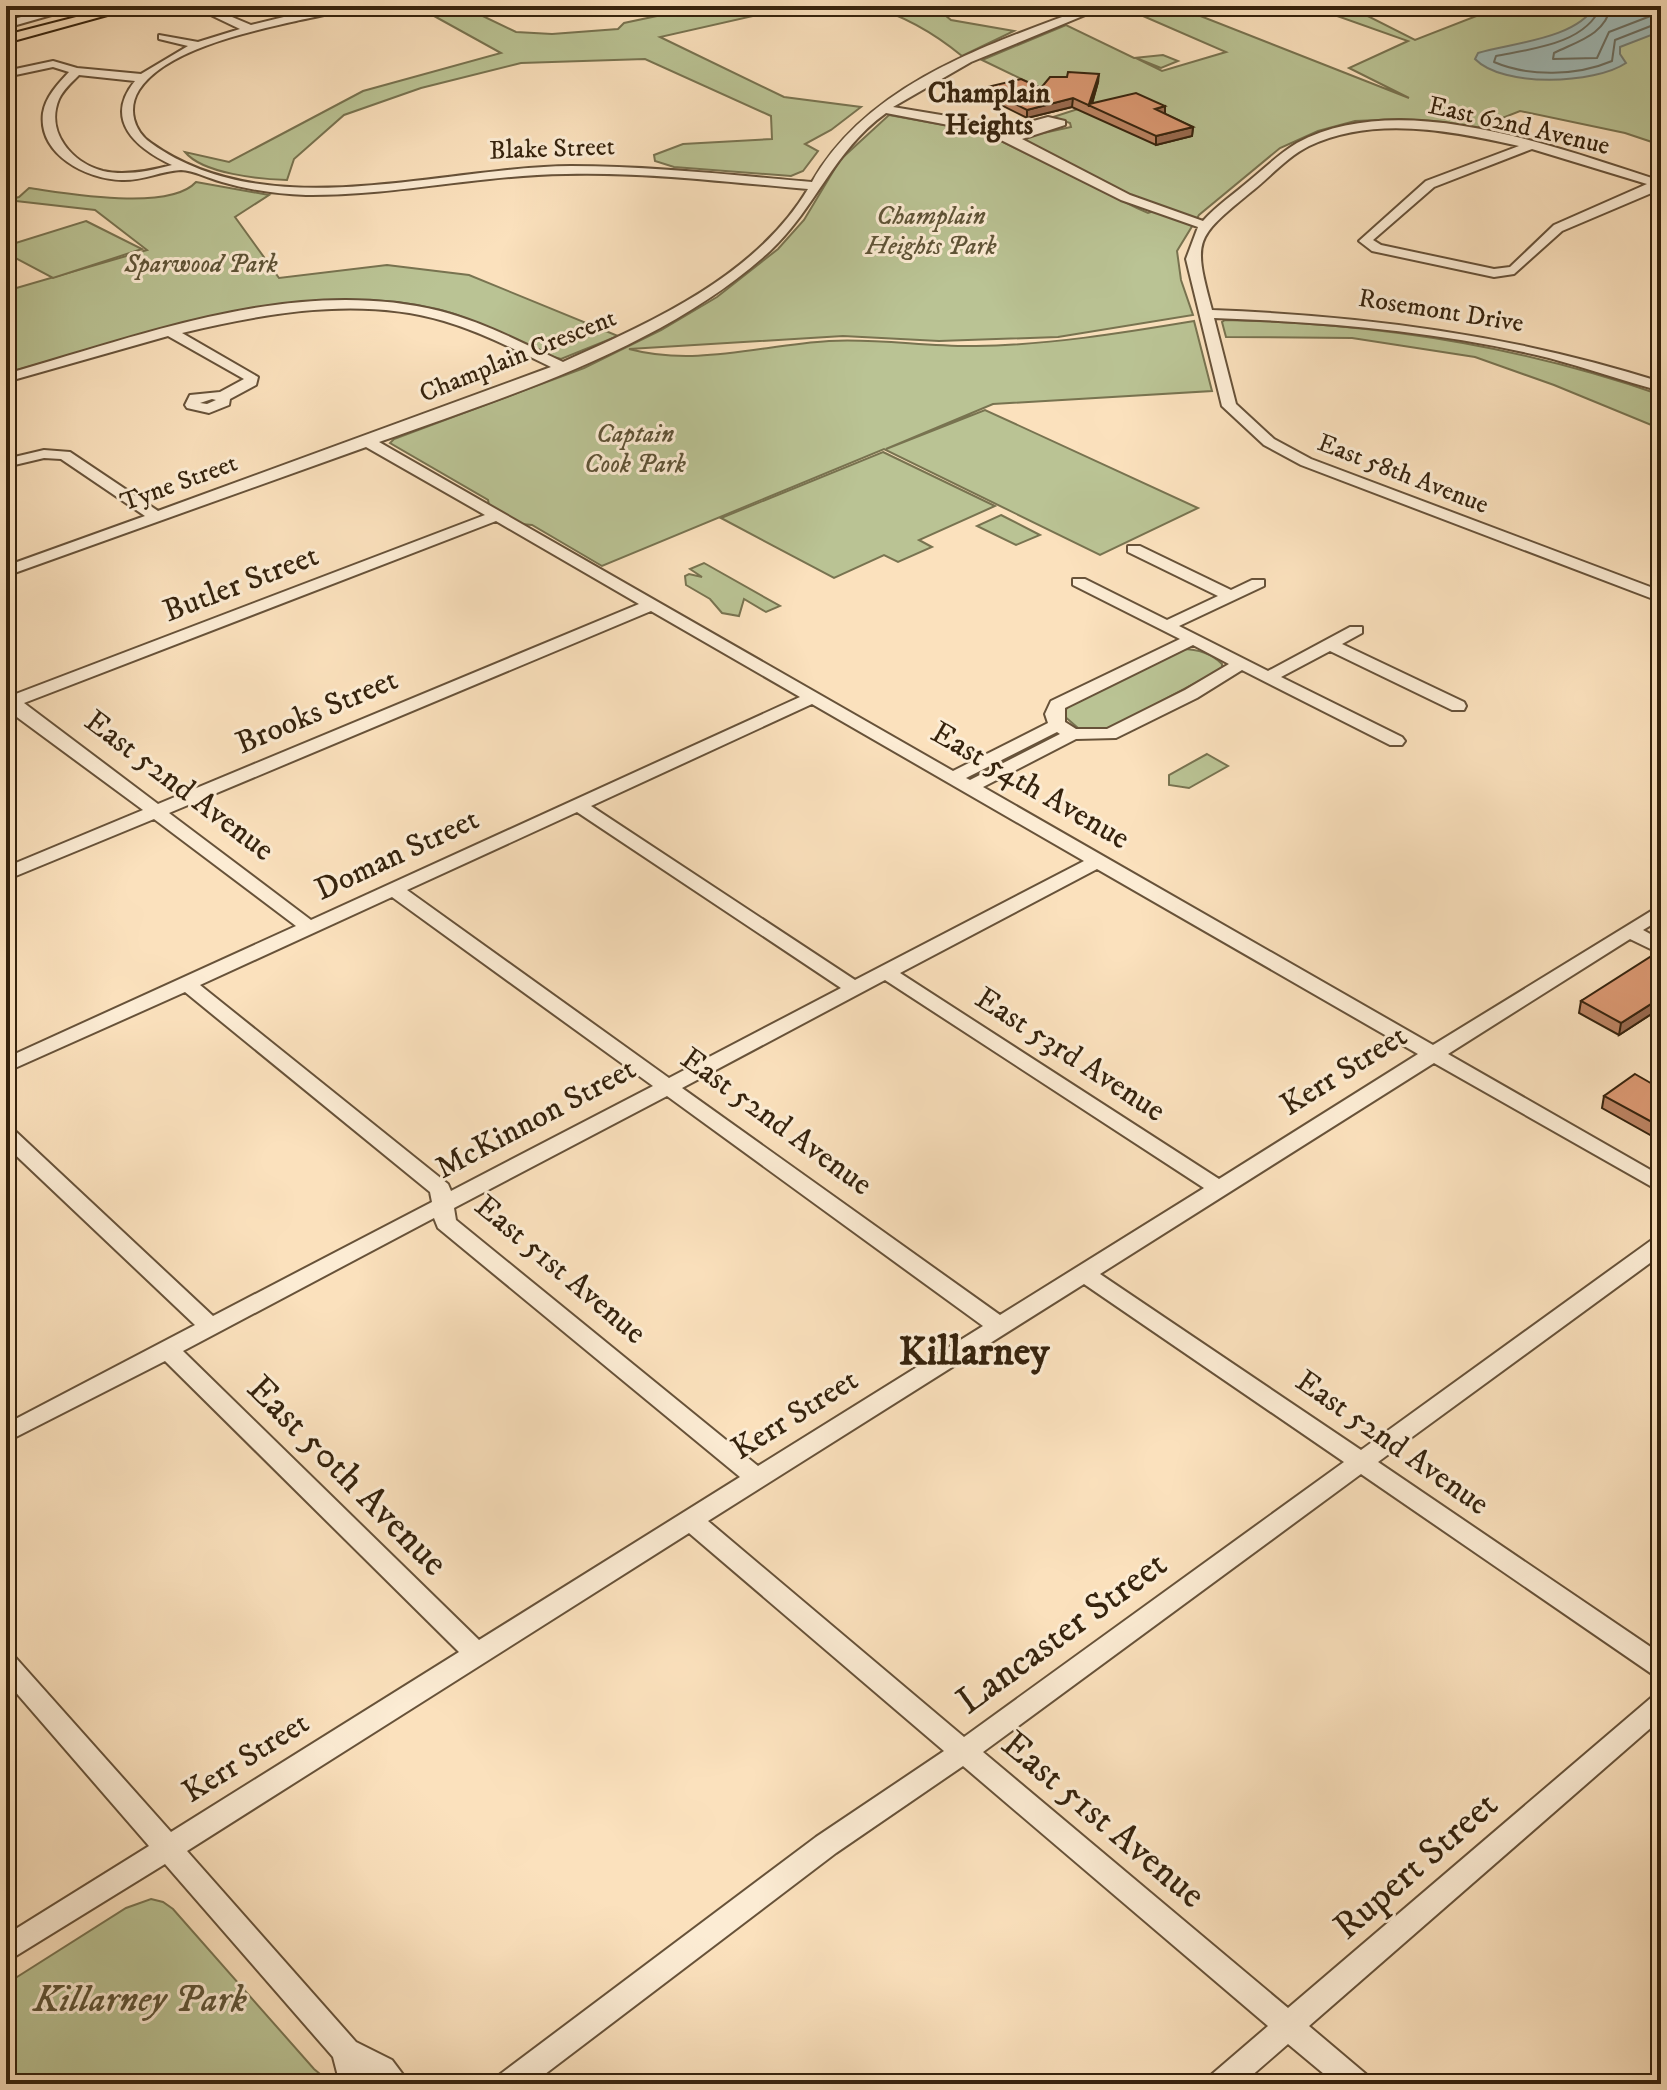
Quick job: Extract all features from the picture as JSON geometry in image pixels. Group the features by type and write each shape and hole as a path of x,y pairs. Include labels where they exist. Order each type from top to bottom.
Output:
{"main road":[{"path":"6,31 103,6"},
{"path":"6,39 134,6"}],"street":[{"path":"6,25 18,19 78,6"},
{"path":"197,6 252,30"},
{"path":"182,166 148,147 129,125 127,103 143,78 162,64 200,46 342,6"},
{"name":"Champlain Crescent","path":"367,441 564,368 628,338 716,288 770,244 801,209 827,163 883,109 960,63 1102,6"},
{"path":"6,13 18,19"},
{"path":"163,37 200,46"},
{"path":"6,74 44,64 76,71 143,78"},
{"path":"76,71 52,102 48,123 57,146 77,164 103,175 122,177 158,173 182,166"},
{"path":"883,109 958,122 1006,136 1136,204 1203,225 1193,245 1192,259 1208,314"},
{"name":"East 62nd Avenue","path":"1203,225 1303,144 1339,130 1366,126 1443,127 1529,146 1660,185"},
{"path":"1529,146 1430,184 1365,241 1377,248 1494,273 1514,270 1558,228 1660,185"},
{"name":"Blake Street","path":"182,166 245,184 290,190 341,191 511,172 583,169 816,186"},
{"path":"6,378 172,333 282,308 372,305 446,317 564,368"},
{"name":"Rosemont Drive","path":"1208,314 1324,318 1424,328 1572,359 1661,387"},
{"name":"East 58th Avenue","path":"1208,314 1215,360 1229,406 1269,442 1335,474 1661,597"},
{"path":"172,333 251,377 251,382 244,388 222,397"},
{"name":"East 54th Avenue","path":"367,441 1661,1185"},
{"name":"Tyne Street","path":"6,571 367,441"},
{"path":"6,463 56,453 73,458 157,517"},
{"name":"Butler Street","path":"8,701 496,516"},
{"path":"1134,549 1229,595"},
{"path":"1079,582 1396,741"},
{"path":"1166,626 1258,583"},
{"name":"Brooks Street","path":"6,874 651,605"},
{"path":"1269,677 1356,630"},
{"path":"1073,734 1057,725 1054,714 1057,705 1193,639"},
{"path":"1329,644 1458,706"},
{"path":"960,783 1073,734 1110,734 1191,694 1241,664"},
{"name":"Doman Street","path":"6,1066 812,698"},
{"name":"East 52nd Avenue","path":"8,701 310,928"},
{"path":"960,783 1057,725"},
{"path":"578,805 854,988"},
{"name":"McKinnon Street","path":"6,1434 1096,862"},
{"name":"East 52nd Avenue","path":"394,889 1000,1327"},
{"name":"Kerr Street","path":"6,1950 1661,911"},
{"path":"1630,931 1661,948"},
{"name":"East 53rd Avenue","path":"887,973 1220,1189"},
{"name":"East 51st Avenue","path":"186,983 440,1189 446,1223 758,1479"},
{"path":"6,1134 210,1326"},
{"name":"Lancaster Street","path":"509,2084 826,1845 963,1752 1661,1244"},
{"name":"East 52nd Avenue","path":"1085,1274 1661,1667"},
{"name":"East 50th Avenue","path":"167,1349 478,1655"},
{"name":"East 51st Avenue","path":"691,1521 1357,2084"},
{"path":"6,1664 346,2051 382,2069 395,2084"},
{"name":"Rupert Street","path":"1221,2084 1661,1704"},
{"path":"346,2051 355,2084"}],"green space":[{"path":"416,6 462,6 516,32 552,34 618,29 624,23 704,6 797,6 660,37 784,97 861,107 831,130 805,144 818,151 803,171 791,176 674,167 655,161 654,155 683,144 772,139 771,116 645,59 521,63 421,88 344,115 294,159 287,180 248,177 218,170 205,166 185,152 229,162 363,91 501,53"},
{"path":"870,6 934,6 951,20 1014,31 962,56 919,26"},
{"path":"1120,6 1175,6 1409,98 1349,68 1408,41 1309,6 1348,6 1415,40 1502,6 1661,6 1661,145 1625,133 1520,111 1477,128 1401,119 1355,121 1318,131 1280,148 1199,215 1177,251 1181,280 1193,315 1058,337 939,341 843,336 629,349 679,356 829,341 1003,345 1085,338 1194,321 1212,391 993,404 886,449 985,410 1198,508 1100,555 884,449 602,566 532,525 521,524 489,505 488,500 390,443 584,368 661,330 717,297 778,249 804,220 840,160 889,115 983,132 1148,213 1157,210 1024,141 1025,137 1071,127 1070,123 1053,117 1081,108 982,60 1066,25 1134,58 1163,55 1178,61 1161,68 1136,58 1162,71 1226,52"},
{"name":"Sparwood Park","path":"196,182 269,195 235,217 279,278 387,265 469,275 618,336 561,359 437,309 383,301 329,300 274,305 219,315 6,373 6,291 147,250 95,210 7,200 19,197 29,188 116,198 164,196 183,191"},
{"path":"86,221 142,249 53,278 6,253 6,246"},
{"path":"1222,322 1391,332 1500,350 1554,363 1661,395 1661,429 1554,385 1475,357 1352,338 1226,337"},
{"path":"883,452 995,506 919,540 932,547 898,562 884,555 834,578 721,518"},
{"path":"1001,515 1040,535 1016,545 977,526"},
{"path":"704,563 780,606 766,612 744,599 739,616 722,613 710,599 686,585 685,576 689,574 702,577 690,569"},
{"path":"1182,649 1208,654 1222,664 1222,669 1109,729 1078,728 1063,715 1068,706"},
{"path":"1207,754 1228,766 1189,788 1169,785 1169,775"},
{"name":"Killarney Park","path":"151,1899 173,1909 314,2069 332,2084 6,2084 6,1984 126,1908"}],"water":[{"path":"1595,6 1661,6 1661,27 1654,34 1620,47 1620,54 1626,63 1612,70 1572,79 1527,79 1506,75 1475,59 1478,53 1559,33 1586,17"}],"building":[{"path":"1068,72 1099,74 1089,104 1136,93 1165,106 1155,109 1193,127 1156,136 1073,98 1027,110 983,88 1021,79 1041,88 1050,77 1067,77"},
{"path":"1650,957 1661,963 1661,1000 1621,1023 1581,1001"},
{"path":"1635,1074 1661,1089 1661,1127 1604,1096"}],"district":[{"name":"Champlain Heights","path":"989,109"},
{"name":"Killarney","path":"974,1353"}],"park label":[{"name":"Champlain Heights Park","path":"931,231"},
{"name":"Captain Cook Park","path":"635,449"}]}
